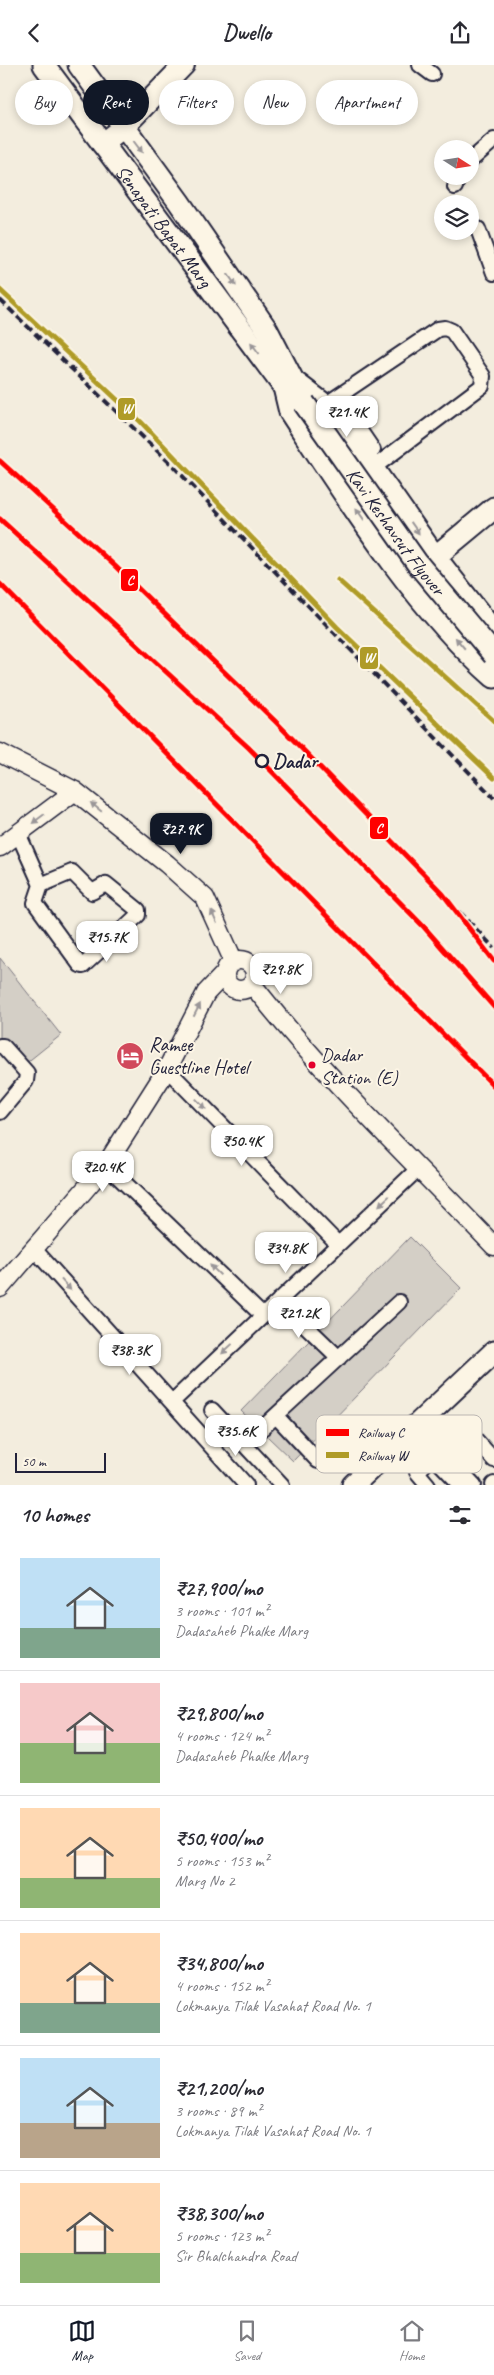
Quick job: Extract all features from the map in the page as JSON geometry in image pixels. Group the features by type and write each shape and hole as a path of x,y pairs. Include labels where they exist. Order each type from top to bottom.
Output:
{"main road":[{"name":"Senapati Bapat Marg","path":"44,65 152,211 287,380"},
{"name":"Senapati Bapat Marg","path":"79,65 173,194 267,330 287,380"},
{"path":"102,144 124,127 184,65"},
{"path":"152,211 173,194"},
{"path":"287,380 331,401 341,423 377,465 435,557 494,632"},
{"path":"287,380 290,412 402,574 472,658 494,677"},
{"name":"Kavi Keshavsut Flyover","path":"287,380 417,563 494,655"},
{"path":"402,574 435,557 494,508"},
{"path":"427,1415 494,1352"},
{"path":"446,1415 494,1368"},
{"path":"353,1485 366,1473"},
{"path":"374,1485 386,1473"}],"street":[{"path":"420,65 432,74"},
{"path":"479,154 494,141"},
{"path":"479,232 494,273"},
{"path":"331,401 441,328 452,331 483,376 483,383 479,389 377,465"},
{"path":"0,753 75,791 167,864 205,898 230,967 227,982 234,989 244,990 252,984 284,1026 340,1087 494,1245"},
{"path":"0,847 75,791"},
{"path":"18,833 41,885 35,903 80,965 83,966 138,915 138,909 106,884 92,892 72,872 41,885"},
{"path":"0,1288 106,1165 167,1069 206,993 230,967"},
{"path":"0,1046 3,1046 27,1073 26,1081 0,1112"},
{"path":"167,1069 338,1245"},
{"path":"106,1165 262,1316"},
{"path":"172,1402 419,1168"},
{"path":"34,1249 246,1485"},
{"path":"280,1300 339,1358"},
{"path":"244,1445 399,1302"},
{"path":"212,1410 282,1485"},
{"path":"276,1416 316,1459"},
{"path":"212,1446 230,1430"},
{"path":"482,1447 494,1460"},
{"path":"419,1473 428,1485"},
{"path":"449,1473 461,1485"},
{"path":"463,1473 474,1485"}],"shaded area":[{"path":"0,958 61,1035 15,1072 0,1052"},
{"path":"410,1237 461,1288 338,1415 316,1415 316,1437 293,1461 241,1411"}],"railway":[{"path":"0,300 172,465 494,798"},
{"path":"443,894 494,948"}],"rail line":[{"name":"W","path":"0,290 141,422 337,627 494,778"},
{"name":"C","path":"0,461 115,566 276,722 443,894 494,961"},
{"name":"C","path":"0,519 249,748 424,927 494,1007"},
{"name":"W","path":"338,580 494,721"},
{"name":"C","path":"0,584 494,1086"}],"place":[{"name":"Dadar","path":"262,761"},
{"name":"Ramee Guestline Hotel","path":"130,1056"},
{"name":"Dadar Station (E)","path":"312,1065"}]}
